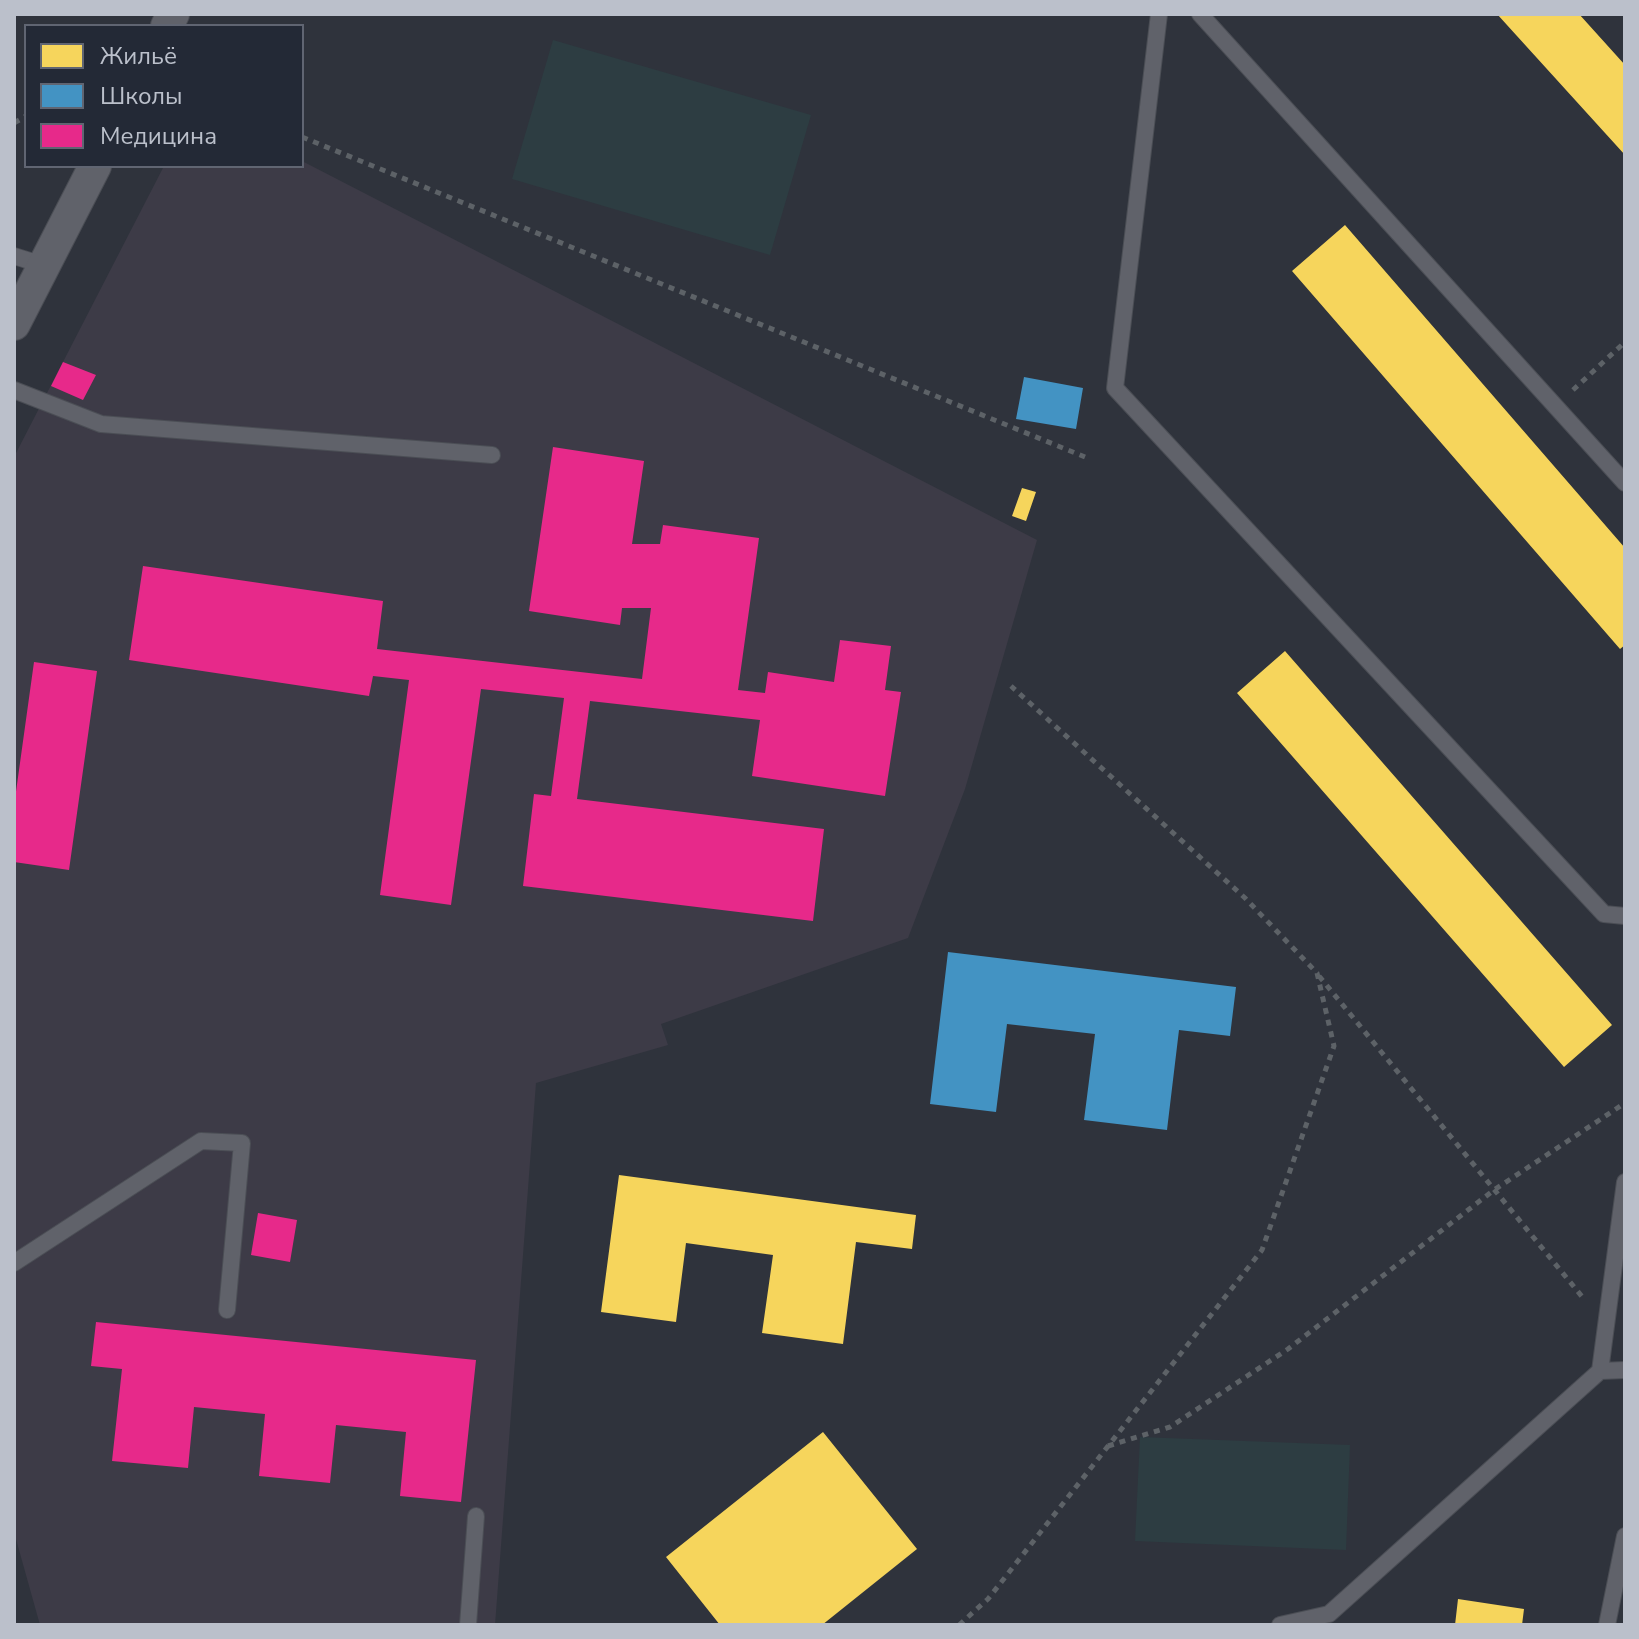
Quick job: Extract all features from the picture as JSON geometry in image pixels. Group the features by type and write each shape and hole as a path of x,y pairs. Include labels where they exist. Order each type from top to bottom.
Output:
{"street":[{"path":"14,324 29,260 94,168"}],"lane":[{"path":"1159,14 1115,388 1604,914 1625,916"},
{"path":"1200,14 1625,483"},
{"path":"14,390 101,424 492,455"},
{"path":"14,1263 201,1141 242,1143 227,1310"},
{"path":"1600,1371 1625,1182"},
{"path":"1280,1625 1329,1614 1600,1371 1625,1370"},
{"path":"468,1625 476,1516"},
{"path":"1607,1625 1625,1536"}],"path":[{"path":"304,138 1085,457"},
{"path":"1556,406 1625,342"},
{"path":"1011,686 1245,898 1317,973 1605,1325"},
{"path":"959,1625 988,1599 1262,1250 1334,1046 1317,973"},
{"path":"1107,1447 1170,1427 1288,1349 1494,1190 1625,1103"}],"shaded area":[{"path":"553,40 811,115 770,255 512,179"},
{"path":"304,162 1037,540 965,789 908,938 661,1024 668,1045 536,1083 495,1625 40,1625 14,1532 14,457 163,168 304,168"},
{"path":"1140,1437 1350,1445 1346,1550 1135,1541"}],"building: Жильё":[{"path":"1497,14 1579,14 1625,65 1625,155"},
{"path":"1345,225 1625,548 1625,645 1620,649 1292,271"},
{"path":"1022,488 1036,492 1026,521 1012,516"},
{"path":"1285,651 1612,1025 1564,1067 1237,693"},
{"path":"619,1175 916,1215 912,1249 856,1242 843,1344 762,1333 773,1255 686,1243 676,1322 601,1312"},
{"path":"823,1432 917,1549 822,1625 720,1625 666,1557"},
{"path":"1458,1599 1524,1609 1522,1625 1455,1625"}],"building: Школы":[{"path":"1024,377 1083,388 1076,429 1016,419"},
{"path":"948,952 1236,987 1230,1036 1179,1030 1167,1130 1084,1120 1095,1034 1007,1024 996,1112 930,1104"}],"building: Медицина":[{"path":"63,362 96,375 83,400 51,386"},
{"path":"553,447 644,461 632,544 660,544 663,525 759,538 738,690 765,693 768,672 834,682 840,640 891,646 885,690 901,692 885,796 752,776 760,720 590,701 577,799 824,829 813,921 523,886 534,794 551,796 564,698 481,689 451,905 380,895 409,680 373,676 369,696 129,660 143,566 383,601 377,649 642,679 651,608 622,608 620,625 529,611"},
{"path":"34,662 97,671 69,870 14,862 14,806"},
{"path":"258,1213 297,1220 290,1262 251,1255"},
{"path":"96,1322 476,1360 461,1502 400,1496 406,1432 336,1425 330,1483 259,1476 265,1414 194,1407 188,1468 112,1461 122,1369 91,1366"}]}
